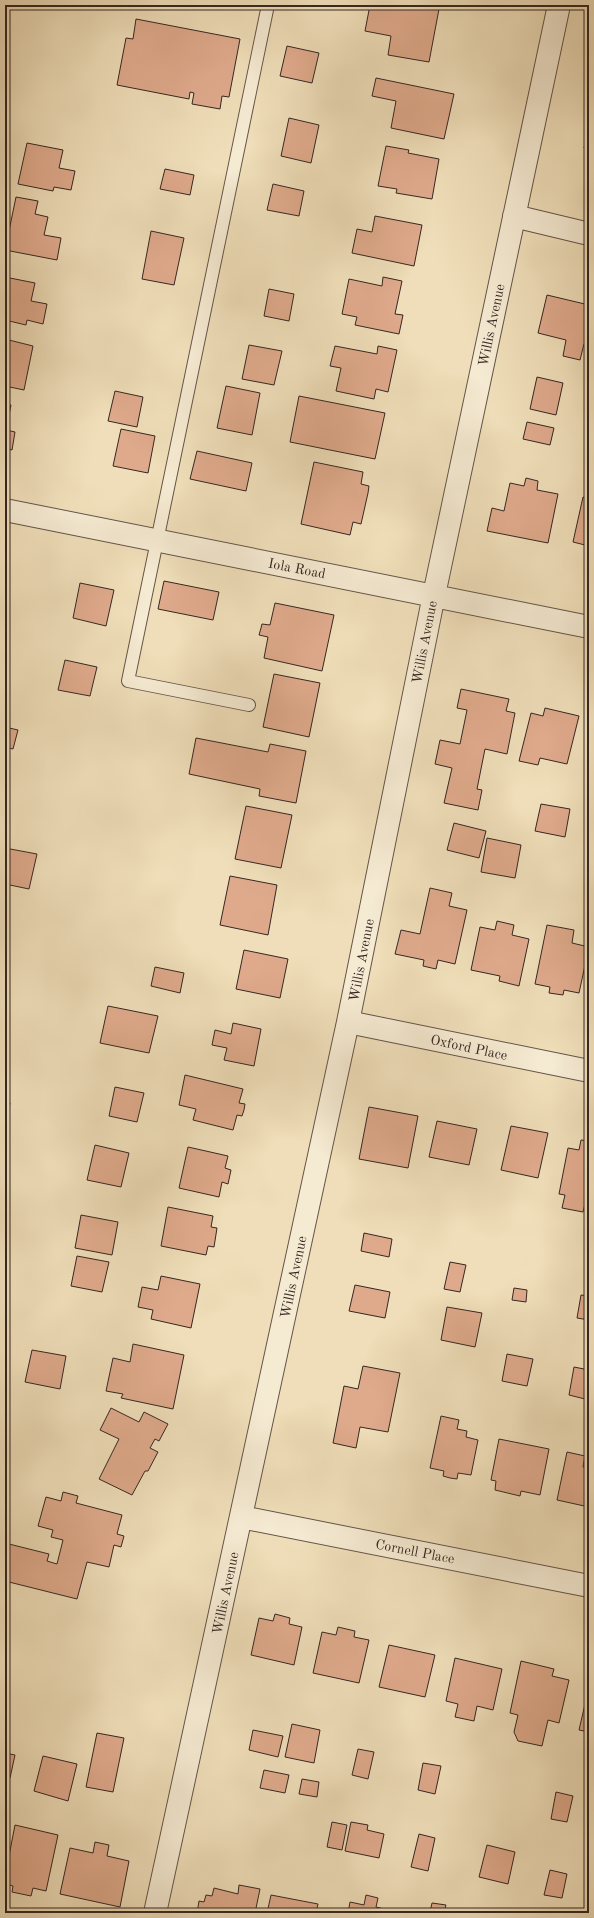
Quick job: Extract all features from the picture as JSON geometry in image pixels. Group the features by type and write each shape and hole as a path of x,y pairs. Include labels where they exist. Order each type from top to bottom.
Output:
{"street":[{"name":"Willis Avenue","path":"155,1913 348,1022 434,595 559,5"},
{"path":"514,216 589,234"},
{"name":"Iola Road","path":"5,510 589,627"},
{"name":"Oxford Place","path":"348,1022 589,1071"},
{"name":"Cornell Place","path":"241,1517 589,1586"}],"lane":[{"path":"249,705 128,681 268,5"}],"building":[{"path":"222,5 236,5 235,8"},
{"path":"370,5 415,5 439,9 429,62 388,55 391,36 365,31"},
{"path":"136,19 240,39 229,97 222,96 220,109 192,104 194,93 190,92 189,99 117,85 126,38 133,39"},
{"path":"287,46 319,53 312,83 280,76"},
{"path":"376,78 454,94 444,139 391,128 396,101 372,96"},
{"path":"289,118 319,125 311,163 281,156"},
{"path":"589,127 589,149 584,148"},
{"path":"27,143 63,150 59,168 75,171 71,190 54,187 53,191 18,184"},
{"path":"386,146 409,150 408,153 439,159 432,199 396,193 397,189 378,186"},
{"path":"165,169 194,175 190,195 160,189"},
{"path":"273,184 304,191 299,216 267,210"},
{"path":"16,197 38,201 35,214 48,217 44,235 61,238 57,260 5,250"},
{"path":"375,216 422,225 414,266 352,253 357,229 372,232"},
{"path":"151,231 184,238 174,285 142,279"},
{"path":"5,277 35,283 31,301 47,304 43,324 27,320 26,325 5,320"},
{"path":"383,277 402,281 395,314 403,315 399,334 355,325 357,317 342,314 349,279 382,286"},
{"path":"269,289 294,294 289,321 264,316"},
{"path":"547,295 589,305 589,345 584,344 580,360 563,356 566,340 538,333"},
{"path":"5,339 33,346 24,390 5,386"},
{"path":"249,345 282,351 274,385 242,379"},
{"path":"335,346 377,354 378,346 397,350 388,392 376,389 374,399 336,391 341,368 330,366"},
{"path":"537,377 563,383 556,415 530,409"},
{"path":"226,386 260,393 252,435 217,428"},
{"path":"115,391 143,397 137,427 108,421"},
{"path":"299,396 385,413 375,459 290,442"},
{"path":"5,404 11,405 6,430 15,432 12,450 5,448"},
{"path":"527,422 554,428 550,445 523,439"},
{"path":"121,429 155,436 148,473 113,466"},
{"path":"197,451 252,463 246,491 190,479"},
{"path":"314,462 363,472 361,484 369,486 368,493 361,524 353,522 350,535 301,524"},
{"path":"526,478 538,481 537,490 558,494 548,543 487,531 492,508 504,511 510,483 524,486"},
{"path":"583,497 589,499 589,546 573,542"},
{"path":"164,581 219,592 213,620 158,609"},
{"path":"80,583 114,590 106,626 73,618"},
{"path":"275,603 334,615 322,671 264,658 268,637 259,635 262,624 270,625"},
{"path":"65,660 97,667 90,696 58,690"},
{"path":"274,674 320,683 309,737 263,727"},
{"path":"461,689 509,699 506,711 515,713 507,754 485,749 477,789 482,790 478,810 444,803 452,768 435,764 440,740 460,744 467,710 457,708"},
{"path":"545,708 579,716 567,764 540,758 538,765 519,761 531,713 543,716"},
{"path":"5,727 18,730 13,749 5,747"},
{"path":"196,738 268,752 270,744 306,751 296,803 259,796 260,789 189,774"},
{"path":"541,804 570,809 565,837 535,831"},
{"path":"246,806 292,815 281,868 235,859"},
{"path":"454,823 486,831 479,858 447,850"},
{"path":"487,838 521,845 515,878 481,872"},
{"path":"5,848 37,854 29,889 5,884"},
{"path":"230,876 277,885 268,935 220,925"},
{"path":"430,888 452,893 449,906 467,910 455,964 438,960 436,969 423,966 424,960 395,954 401,930 420,934"},
{"path":"497,921 514,925 512,935 529,939 519,986 499,981 500,976 471,970 480,927 495,930"},
{"path":"547,925 574,930 572,943 589,947 579,993 564,990 563,995 549,993 550,987 535,984"},
{"path":"244,950 288,959 280,998 236,989"},
{"path":"155,967 184,973 180,993 151,986"},
{"path":"108,1006 158,1016 149,1053 100,1043"},
{"path":"233,1023 261,1029 254,1066 224,1060 227,1048 212,1045 215,1030 231,1034"},
{"path":"185,1075 243,1089 239,1103 245,1104 244,1110 242,1116 237,1115 233,1130 193,1120 196,1109 179,1105"},
{"path":"115,1087 144,1093 137,1122 109,1116"},
{"path":"5,1102 10,1103 5,1127"},
{"path":"369,1107 418,1116 408,1168 359,1159"},
{"path":"437,1121 477,1129 469,1165 429,1157"},
{"path":"511,1126 548,1133 538,1178 501,1170"},
{"path":"581,1140 589,1141 589,1200 586,1200 583,1212 562,1208 565,1195 559,1194 568,1148 579,1150"},
{"path":"95,1145 129,1153 121,1187 87,1180"},
{"path":"188,1147 228,1156 225,1168 231,1170 228,1184 222,1182 219,1197 179,1188"},
{"path":"168,1207 213,1216 211,1227 217,1228 214,1247 208,1246 206,1255 161,1246"},
{"path":"81,1215 118,1222 112,1255 75,1248"},
{"path":"364,1233 392,1239 389,1257 361,1251"},
{"path":"77,1256 109,1262 102,1292 71,1286"},
{"path":"450,1262 466,1265 460,1292 444,1289"},
{"path":"161,1276 200,1284 191,1328 151,1319 153,1310 138,1307 142,1287 158,1290"},
{"path":"355,1285 390,1292 385,1318 349,1311"},
{"path":"514,1288 527,1290 526,1302 512,1300"},
{"path":"581,1295 589,1296 589,1320 577,1318"},
{"path":"447,1307 482,1313 475,1347 441,1340"},
{"path":"133,1344 184,1355 173,1409 121,1398 123,1394 106,1391 113,1358 130,1362"},
{"path":"32,1350 66,1356 60,1389 25,1382"},
{"path":"507,1354 533,1359 527,1386 502,1381"},
{"path":"363,1366 400,1373 388,1432 360,1427 356,1448 333,1443 344,1386 358,1389"},
{"path":"574,1367 589,1370 585,1399 569,1395"},
{"path":"111,1408 139,1422 144,1412 168,1424 159,1441 155,1439 150,1448 158,1452 148,1471 145,1471 132,1495 99,1479 119,1439 100,1430"},
{"path":"441,1416 459,1420 457,1429 467,1431 466,1437 478,1440 471,1475 458,1473 457,1479 450,1478 443,1476 444,1471 430,1468"},
{"path":"499,1439 549,1449 540,1495 521,1491 520,1496 495,1490 496,1481 491,1480"},
{"path":"567,1452 585,1456 583,1467 589,1469 589,1507 557,1500"},
{"path":"63,1492 78,1496 76,1503 122,1515 117,1534 124,1536 121,1547 114,1545 109,1567 87,1562 77,1599 5,1581 5,1558 9,1544 49,1554 47,1561 57,1564 63,1540 51,1537 53,1530 38,1526 46,1497 61,1501"},
{"path":"275,1614 290,1618 289,1624 302,1627 294,1665 251,1655 259,1618 273,1621"},
{"path":"338,1627 355,1631 354,1637 369,1640 359,1683 313,1673 322,1632 336,1635"},
{"path":"389,1645 435,1655 425,1697 379,1687"},
{"path":"455,1658 502,1669 493,1710 477,1706 474,1721 455,1717 458,1704 446,1701"},
{"path":"521,1661 554,1669 552,1676 569,1680 559,1723 548,1720 542,1746 518,1741 514,1732 518,1715 510,1713"},
{"path":"589,1687 589,1732 579,1730"},
{"path":"292,1724 320,1730 314,1763 285,1757"},
{"path":"253,1730 283,1736 278,1757 249,1750"},
{"path":"97,1733 124,1738 113,1792 86,1787"},
{"path":"358,1749 374,1752 368,1779 352,1775"},
{"path":"5,1753 15,1755 10,1778 5,1777"},
{"path":"43,1756 77,1764 68,1801 34,1791"},
{"path":"423,1763 441,1766 435,1794 418,1790"},
{"path":"264,1770 289,1775 285,1793 260,1788"},
{"path":"302,1779 319,1782 317,1797 299,1794"},
{"path":"556,1792 573,1796 567,1822 551,1819"},
{"path":"332,1822 347,1825 342,1850 327,1847"},
{"path":"351,1822 368,1825 367,1830 384,1834 379,1858 345,1851"},
{"path":"15,1825 58,1835 46,1891 33,1888 31,1896 12,1892 13,1886 5,1884 5,1861 8,1861"},
{"path":"419,1834 435,1838 428,1871 411,1867"},
{"path":"95,1842 109,1845 107,1856 129,1861 120,1907 60,1894 70,1848 93,1853"},
{"path":"487,1845 515,1852 508,1884 479,1877"},
{"path":"550,1870 567,1874 562,1898 544,1895"},
{"path":"239,1885 260,1889 255,1913 197,1913 199,1901 204,1902 206,1895 212,1896 214,1888 238,1894"},
{"path":"271,1895 318,1904 316,1913 267,1913"},
{"path":"366,1895 378,1898 376,1907 388,1910 387,1913 348,1913 350,1902 364,1905"},
{"path":"432,1903 446,1905 444,1913 416,1913 416,1910 430,1912"}]}
